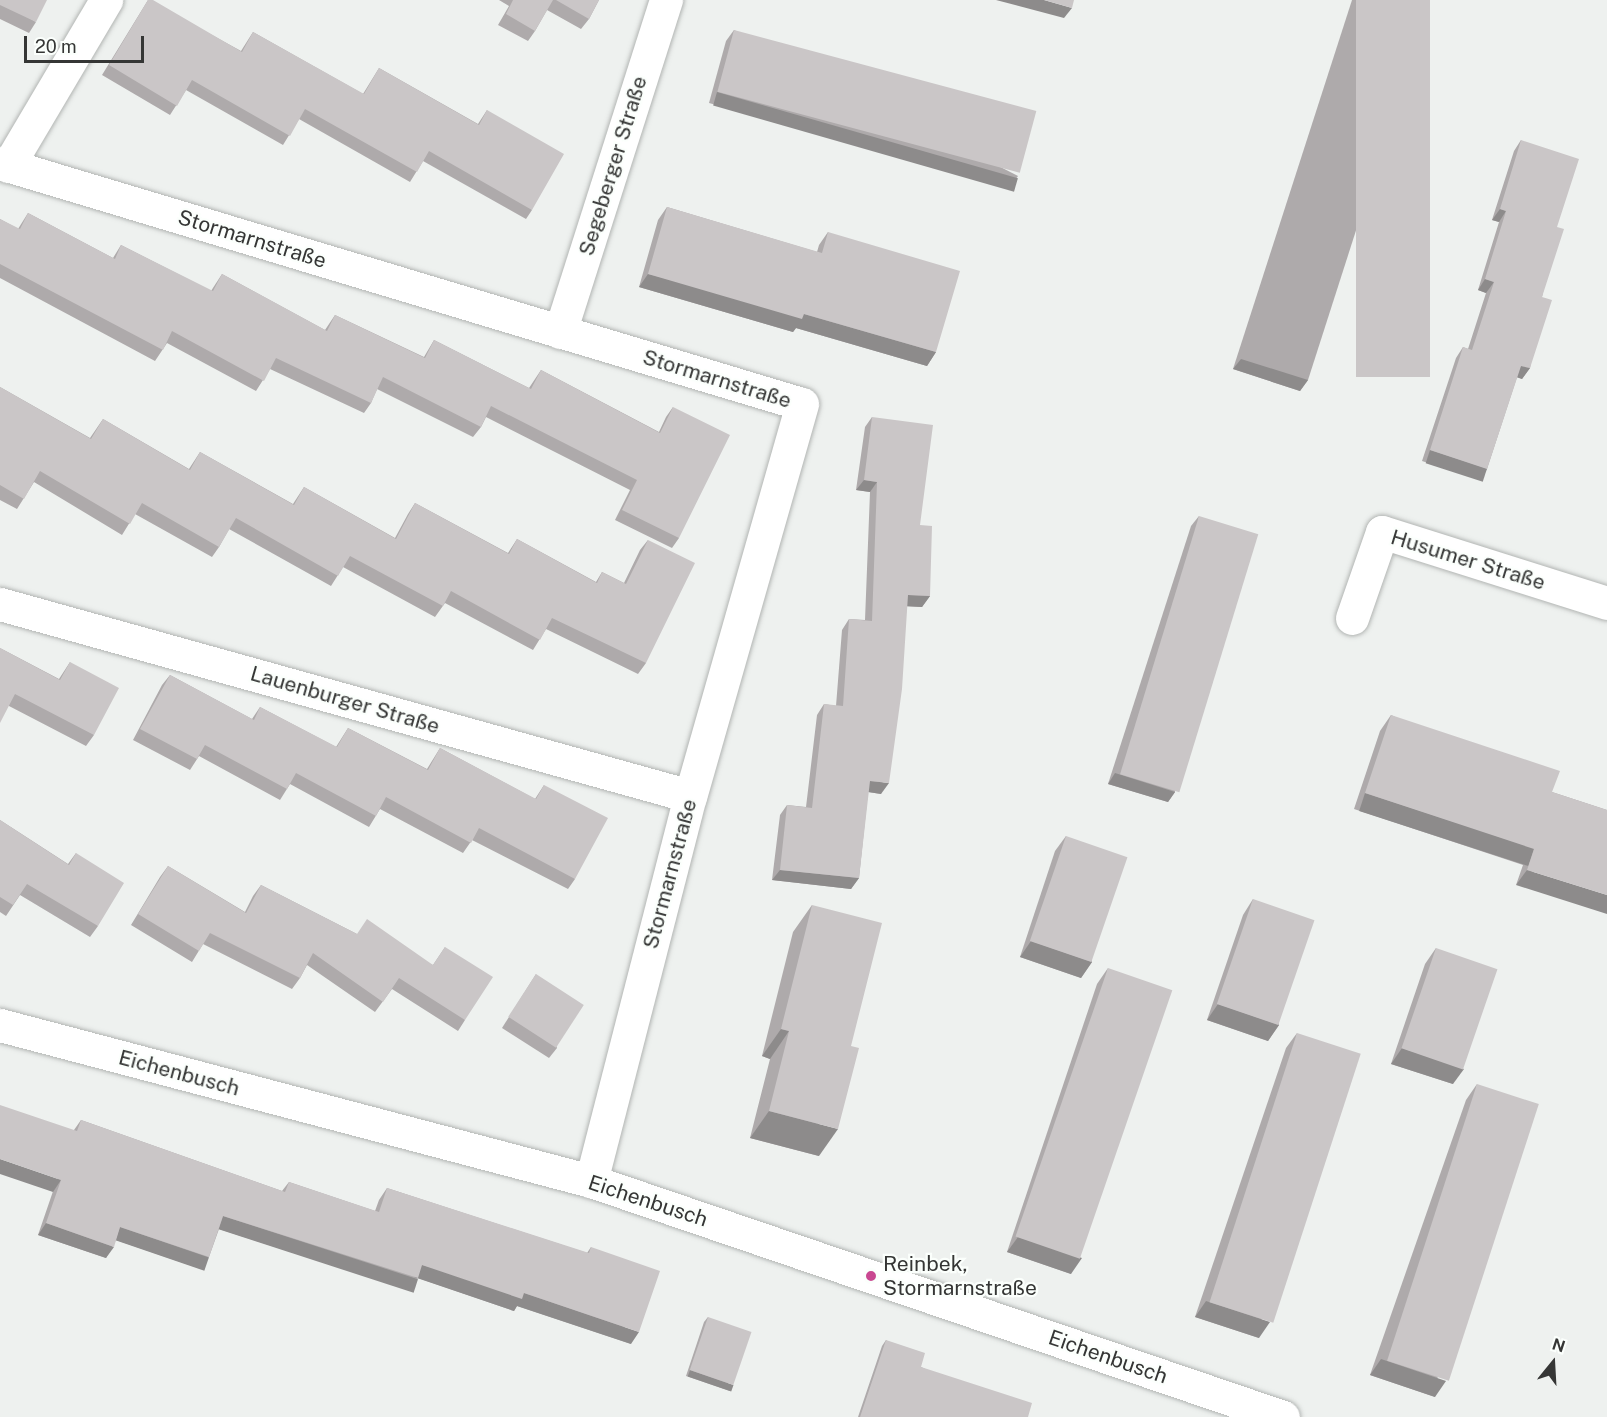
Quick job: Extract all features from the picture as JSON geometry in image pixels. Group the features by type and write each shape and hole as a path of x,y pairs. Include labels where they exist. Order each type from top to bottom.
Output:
{"street":[{"path":"4,165 106,0"},
{"name":"Segeberger Straße","path":"560,332 666,0"},
{"name":"Stormarnstraße","path":"4,165 802,404 690,796 591,1181"},
{"name":"Husumer Straße","path":"1352,618 1382,532 1607,603"},
{"name":"Lauenburger Straße","path":"0,604 690,796"},
{"name":"Eichenbusch","path":"0,1025 591,1181 1268,1415"}],"building":[{"path":"0,0 47,0 36,22 0,5"},
{"path":"148,0 153,0 242,52 253,32 364,94 379,68 479,125 487,110 564,154 532,210 429,151 417,172 305,109 290,136 192,80 177,106 109,65"},
{"path":"513,0 553,0 535,31 506,14"},
{"path":"556,0 599,0 589,19"},
{"path":"1044,0 1074,0 1072,8"},
{"path":"1356,0 1430,0 1430,377 1356,377"},
{"path":"734,30 1036,111 1020,173 717,92"},
{"path":"1521,140 1579,159 1557,227 1564,229 1542,297 1552,300 1530,368 1521,366 1487,469 1430,450 1463,347 1472,350 1494,282 1485,279 1506,211 1500,209"},
{"path":"667,207 822,253 828,232 960,271 936,352 804,314 802,319 648,274"},
{"path":"28,213 115,259 121,245 213,291 222,274 327,331 335,315 425,358 434,340 531,389 541,370 660,433 673,407 730,435 679,538 622,510 637,480 491,406 481,427 383,377 371,403 276,358 264,381 172,331 163,350 0,264 0,219 20,229"},
{"path":"0,387 91,439 103,419 190,470 200,452 294,505 304,487 396,539 415,503 509,554 517,539 597,583 602,572 626,584 648,540 695,563 646,663 552,618 540,640 451,591 443,606 350,556 338,576 236,518 219,547 142,503 130,524 40,471 24,499 0,485"},
{"path":"872,417 933,425 920,525 932,526 930,596 908,595 902,689 889,783 870,781 859,878 780,870 787,805 812,808 824,704 843,706 849,619 872,621 877,482 864,480"},
{"path":"1199,516 1258,534 1179,792 1120,774"},
{"path":"0,648 60,680 70,662 119,688 94,735 15,694 0,723"},
{"path":"170,675 254,720 260,707 337,747 348,728 428,770 440,748 536,799 544,785 608,818 575,879 479,828 471,843 386,797 376,816 296,773 287,789 205,745 197,759 140,729"},
{"path":"1391,715 1560,771 1552,792 1607,810 1607,895 1527,870 1534,849 1365,793"},
{"path":"0,820 69,865 76,853 124,883 98,926 27,884 13,905 0,897"},
{"path":"1066,836 1127,857 1091,962 1030,941"},
{"path":"168,866 246,913 261,885 357,934 367,919 433,965 445,947 493,977 465,1020 399,978 383,1002 313,953 300,978 210,933 199,951 138,914"},
{"path":"1253,899 1314,920 1278,1025 1217,1004"},
{"path":"812,905 882,923 851,1046 859,1048 838,1129 769,1111 789,1031 781,1029"},
{"path":"1436,948 1497,969 1463,1069 1401,1048"},
{"path":"1108,968 1172,990 1080,1259 1016,1237"},
{"path":"536,974 584,1005 556,1048 508,1017"},
{"path":"1297,1033 1361,1054 1273,1323 1210,1302"},
{"path":"1477,1084 1539,1104 1449,1381 1387,1361"},
{"path":"0,1105 77,1131 81,1120 285,1192 289,1182 379,1212 387,1188 589,1253 591,1247 660,1271 639,1332 524,1293 522,1299 422,1265 418,1278 223,1216 209,1257 120,1227 114,1247 46,1223 61,1180 0,1159"},
{"path":"708,1317 751,1332 733,1385 690,1370"},
{"path":"886,1340 925,1353 921,1367 1032,1403 1028,1417 860,1417"}],"place":[{"name":"Reinbek, Stormarnstraße","path":"871,1276"}]}
